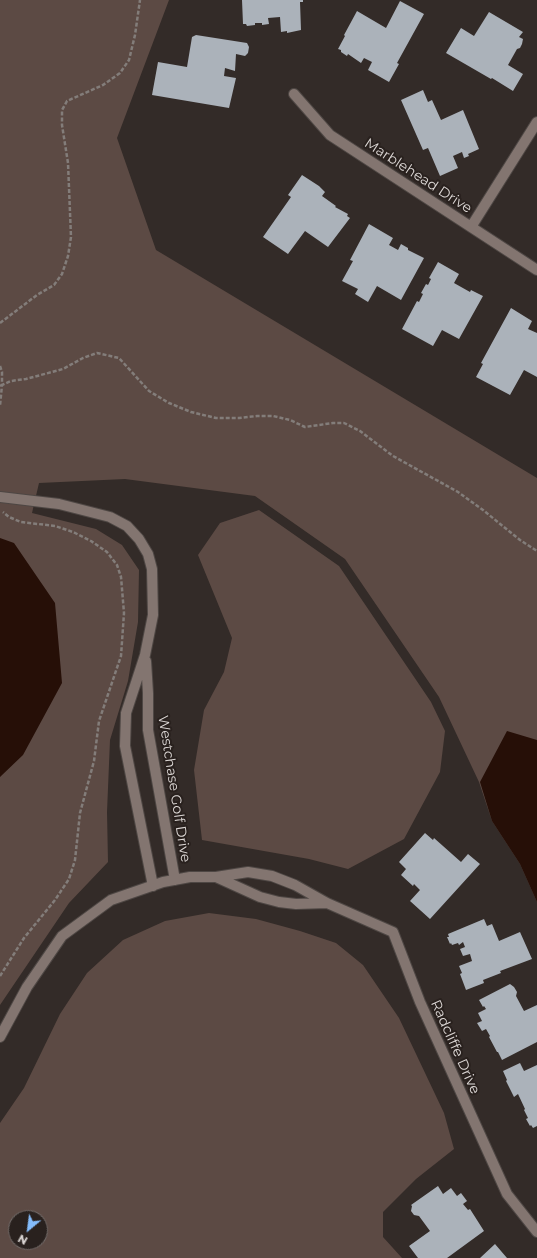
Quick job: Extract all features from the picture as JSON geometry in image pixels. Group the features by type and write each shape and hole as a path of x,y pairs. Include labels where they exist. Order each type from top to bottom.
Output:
{"street":[{"name":"Marblehead Drive","path":"294,94 330,135 537,270"},
{"path":"470,227 537,122"},
{"name":"Westchase Golf Drive","path":"0,497 59,504 110,517 126,526 139,539 148,554 152,569 153,615 146,655 126,713 125,746 153,886"},
{"name":"Westchase Golf Drive","path":"146,655 148,730 175,880"},
{"name":"Radcliffe Drive","path":"0,1037 27,987 62,936 111,900 153,886 190,877 216,877 248,872 272,876 295,885 327,903 393,932 420,1002 507,1194 537,1232"},
{"name":"Radcliffe Drive","path":"216,877 260,897 278,902 296,904 327,903"}],"path":[{"path":"0,323 37,295 54,285 62,274 68,256 71,237 68,164 62,125 62,110 67,102 103,85 120,73 129,60 135,35 140,0"},
{"path":"1,385 11,381 26,379 63,369 83,358 97,353 119,358 149,391 169,403 191,412 216,418 273,416 290,420 305,427 344,423 360,431 393,456 458,492 520,540 537,551"},
{"path":"0,366 2,372 0,406"},
{"path":"0,509 9,517 21,522 55,526 73,532 91,541 107,552 117,565 119,571 123,592 124,613 121,656 99,721 94,761 80,813 75,860 69,879 51,905 24,938 0,976"}],"shaded area":[{"path":"0,0 169,0 117,138 156,250 537,478 537,902 520,864 492,821 479,782 439,697 345,559 255,496 125,479 39,483 32,513 96,529 122,545 139,570 138,622 128,681 110,740 107,812 108,862 69,903 0,1005"},
{"path":"259,510 339,566 431,702 445,731 440,772 404,839 348,869 309,859 202,840 194,770 204,710 224,672 232,638 198,555 220,523"},
{"path":"0,538 14,543 55,603 62,683 23,755 0,777"},
{"path":"507,731 537,740 537,902 520,864 492,821 480,782"},
{"path":"209,913 256,919 336,943 363,965 399,1018 444,1113 454,1149 416,1179 383,1212 383,1237 402,1258 0,1258 0,1123 24,1088 60,1014 87,973 123,940 165,921"}],"building":[{"path":"242,0 303,0 303,2 300,2 301,30 287,33 287,31 281,32 280,17 268,18 269,24 262,25 262,23 255,23 255,25 247,26 246,24 243,24"},
{"path":"400,1 424,14 397,63 399,64 389,82 368,70 372,62 364,58 361,63 348,54 347,56 338,49 357,11 386,28"},
{"path":"489,12 523,32 519,37 523,39 522,44 520,48 517,49 508,65 523,74 513,91 446,53 461,28 474,36"},
{"path":"196,35 247,43 249,47 248,53 245,56 236,54 235,71 225,68 224,76 236,78 229,108 152,95 158,62 187,67 192,37"},
{"path":"423,90 428,102 432,100 441,120 463,110 479,149 468,154 469,156 464,158 462,152 453,156 458,168 440,176 428,148 423,150 401,100"},
{"path":"302,175 319,186 325,192 322,196 336,206 335,207 348,214 347,216 350,218 328,247 305,231 288,254 263,237 291,197 288,195"},
{"path":"369,224 393,238 389,245 398,250 401,244 408,248 408,250 424,258 401,300 377,286 368,302 355,294 358,289 342,281 353,261 350,260"},
{"path":"438,262 459,274 454,283 470,292 471,290 483,296 459,339 442,330 433,346 402,329 417,301 419,302 423,294 421,293 426,284 428,285 431,279 429,278"},
{"path":"511,308 532,321 528,329 537,333 537,377 524,370 510,395 476,377 483,364 481,363"},
{"path":"425,833 433,840 434,838 461,862 468,854 480,864 430,919 410,901 420,890 401,875 406,869 399,862"},
{"path":"484,919 487,926 492,924 499,941 520,932 532,959 500,971 501,973 483,980 484,983 466,990 460,974 462,973 459,966 472,961 470,954 463,956 460,949 465,947 463,942 459,945 458,943 452,945 447,937 449,937 448,934"},
{"path":"510,984 517,992 516,996 524,1011 537,1005 537,1042 502,1060 486,1029 482,1031 477,1023 482,1021 478,1013 486,1009 479,1000"},
{"path":"520,1063 524,1071 537,1065 537,1126 533,1128 526,1119 528,1118 518,1094 514,1097 503,1071"},
{"path":"438,1186 443,1194 451,1188 457,1196 461,1193 467,1201 463,1204 468,1210 470,1209 484,1231 447,1258 418,1258 409,1246 430,1231 419,1216 414,1215 411,1211 411,1205"},
{"path":"495,1244 507,1258 480,1258"}]}
